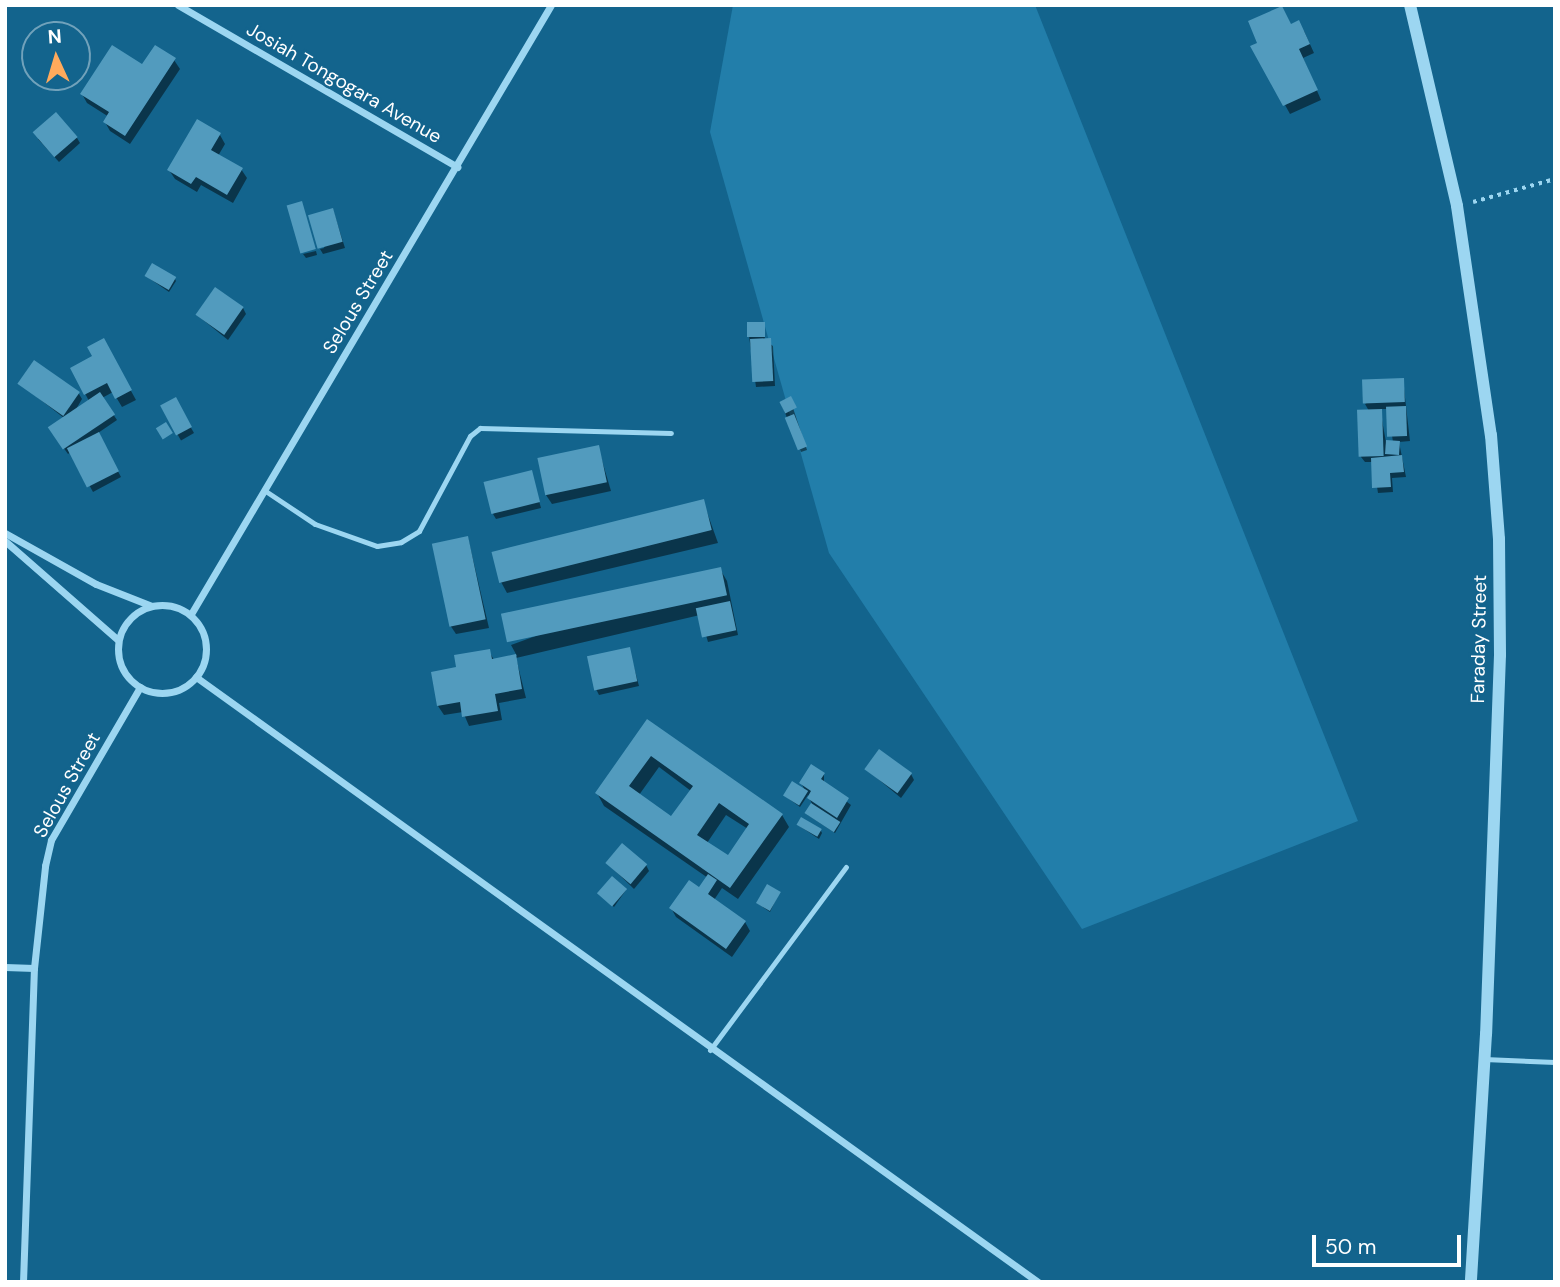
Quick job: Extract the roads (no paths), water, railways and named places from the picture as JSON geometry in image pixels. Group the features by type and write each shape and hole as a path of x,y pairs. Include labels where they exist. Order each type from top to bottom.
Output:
{"street":[{"name":"Josiah Tongogara Avenue","path":"178,5 457,167"},
{"name":"Selous Street","path":"191,614 551,5"},
{"name":"Faraday Street","path":"1410,5 1457,206 1491,435 1499,538 1500,655 1484,1059 1471,1282"},
{"path":"5,533 96,584 152,606 177,607 191,614 200,625 206,651 196,677 173,692 140,687 123,670 118,640 5,541"},
{"path":"118,640 133,614 152,606"},
{"path":"196,677 710,1050 1038,1282"},
{"name":"Selous Street","path":"23,1282 34,968 51,840 140,687"},
{"path":"5,967 34,968"}],"lane":[{"path":"264,490 315,524 377,546 401,542 419,531 470,436 480,428 671,433"},
{"path":"710,1050 846,867"},
{"path":"1484,1059 1555,1062"}]}
